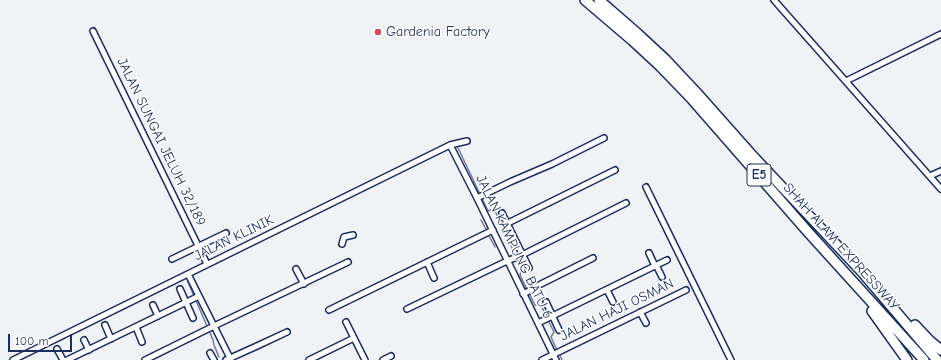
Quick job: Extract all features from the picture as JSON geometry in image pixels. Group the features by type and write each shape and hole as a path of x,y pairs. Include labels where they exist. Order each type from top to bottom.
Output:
{"highway":[{"name":"SHAH ALAM EXPRESSWAY","path":"585,0 633,41 690,97 924,360"},
{"name":"SHAH ALAM EXPRESSWAY","path":"599,0 666,60 863,274 937,360"},
{"path":"845,273 908,360"},
{"path":"863,274 930,341 941,350"}],"street":[{"path":"774,0 941,188"},
{"name":"JALAN SUNGAI JELUH 32/189","path":"93,31 207,264"},
{"path":"846,81 941,34"},
{"path":"477,198 552,164 604,138"},
{"name":"JALAN KLINIK","path":"13,360 450,145 467,141"},
{"name":"JALAN KAMPUNG BATU 6","path":"450,145 477,198 490,232 507,261 556,355"},
{"path":"508,223 615,170"},
{"path":"930,176 941,171"},
{"path":"646,187 731,360"},
{"path":"407,309 522,255 626,203"},
{"path":"502,213 529,268"},
{"path":"329,310 490,232"},
{"path":"172,259 226,233"},
{"path":"342,244 344,238 353,234"},
{"path":"649,254 662,277"},
{"path":"523,294 593,258"},
{"path":"538,323 667,260"},
{"path":"145,360 348,262"},
{"path":"427,262 434,278"},
{"path":"296,269 304,284"},
{"path":"188,274 193,299 194,318"},
{"path":"180,289 193,299 229,359 286,332"},
{"path":"607,290 613,302"},
{"name":"JALAN HAJI OSMAN","path":"542,360 556,355 686,290"},
{"path":"67,360 80,357 89,350 193,299"},
{"path":"546,302 551,317 559,330"},
{"path":"152,305 158,316"},
{"path":"640,312 646,323"},
{"path":"346,322 365,360"},
{"path":"105,325 112,339"},
{"path":"136,327 142,342"},
{"path":"309,360 354,338"},
{"path":"84,340 89,350"},
{"path":"57,349 63,360"},
{"path":"210,353 214,360"},
{"path":"382,360 391,356"}],"waterway":[{"path":"458,148 488,211 494,209 514,252"},
{"path":"481,220 487,231"},
{"path":"488,234 495,247"},
{"path":"519,262 522,269 520,275 535,305 541,306 547,316"},
{"path":"188,282 219,357"},
{"path":"548,320 554,332 551,337 557,350"},
{"path":"559,353 562,360"}],"place":[{"name":"Gardenia Factory","path":"378,32"}]}
